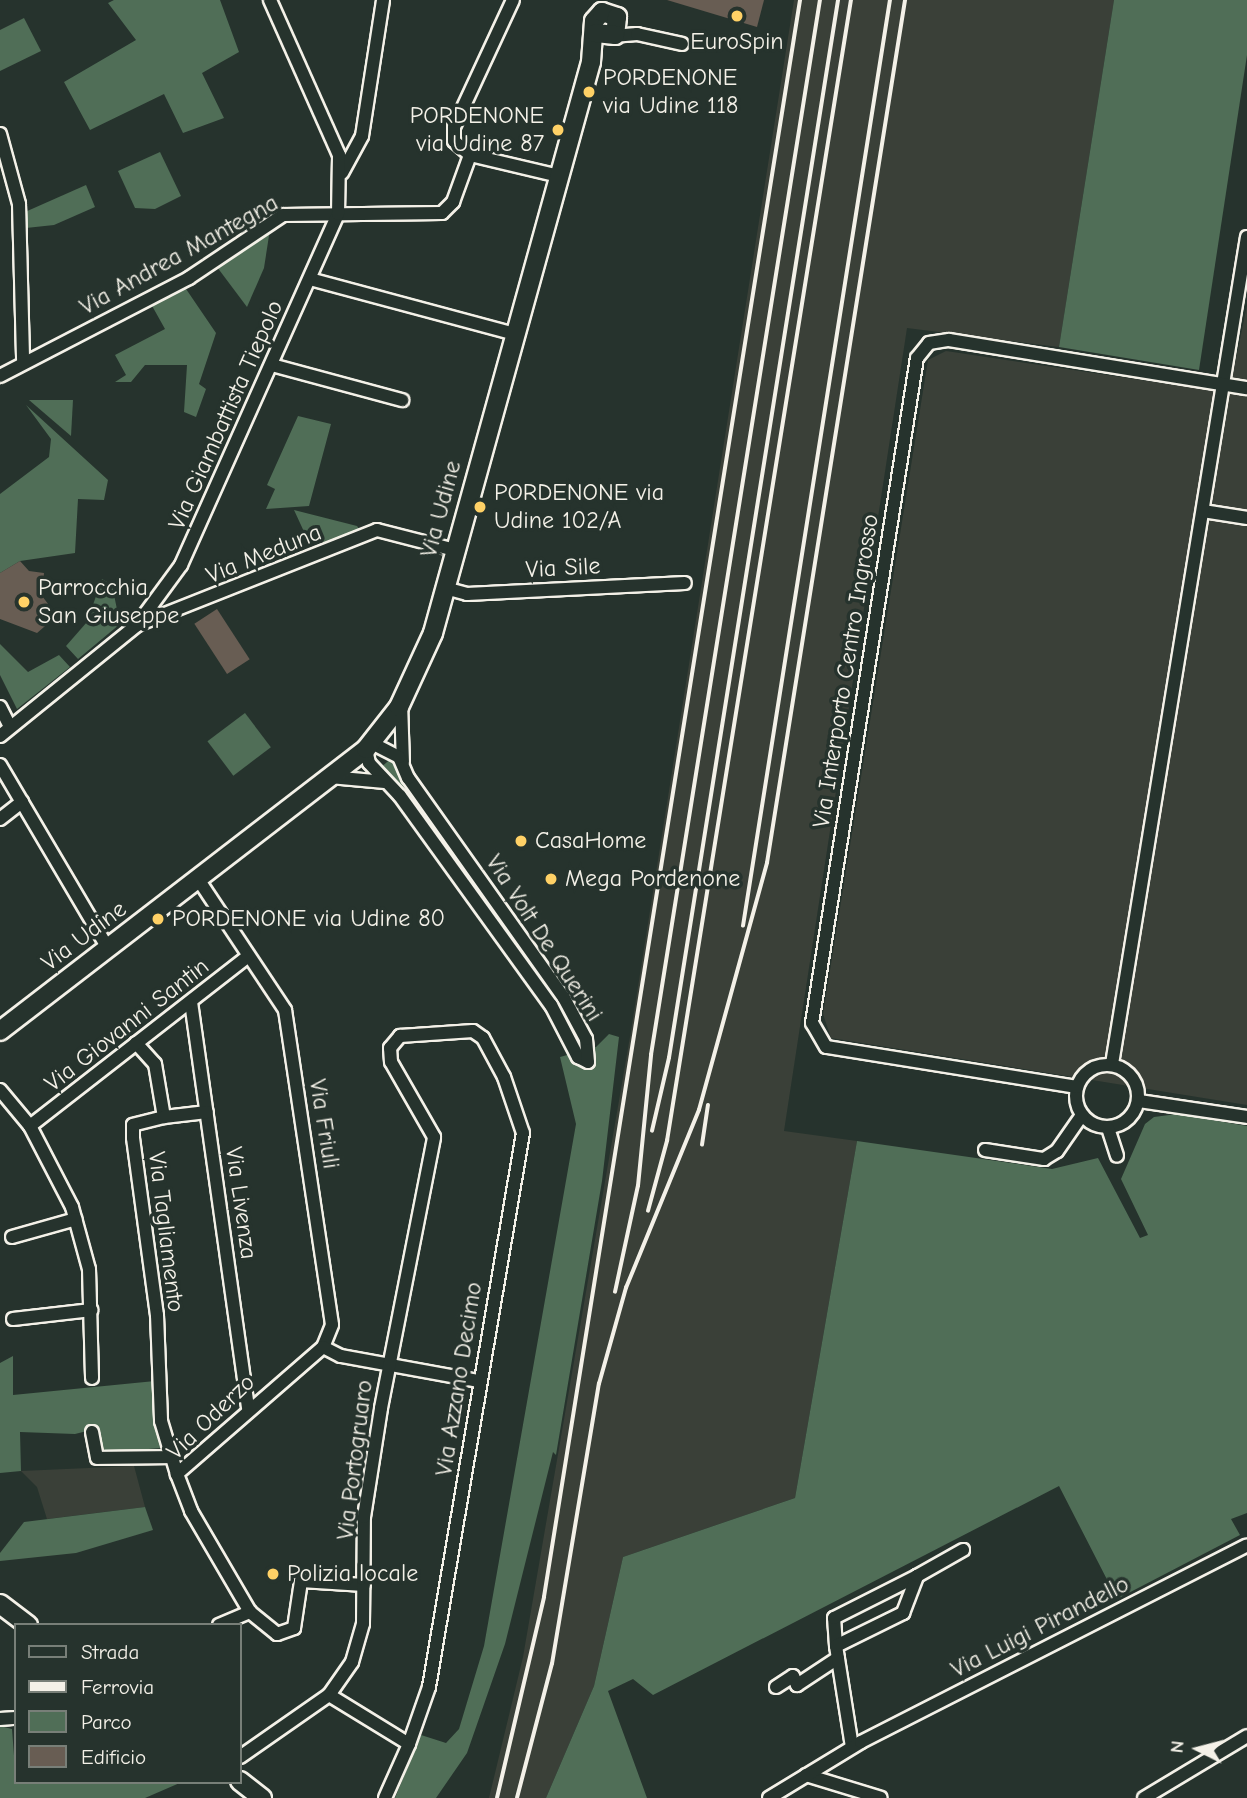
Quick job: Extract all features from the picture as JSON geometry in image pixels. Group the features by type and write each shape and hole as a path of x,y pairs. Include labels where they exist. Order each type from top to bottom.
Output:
{"main road":[{"name":"Via Udine","path":"0,1031 368,746 401,703 421,667 591,62 608,19"},
{"path":"0,1604 25,1623"},
{"path":"242,1783 262,1798"}],"street":[{"path":"270,0 340,155 342,174"},
{"path":"342,174 362,136 383,0"},
{"path":"513,0 454,127 454,141 470,155 559,176"},
{"path":"608,19 637,34 682,44"},
{"path":"0,134 19,204 23,362"},
{"name":"Via Andrea Mantegna","path":"0,376 189,278 283,215 338,214 422,218 442,213 453,202 470,155"},
{"name":"Via Giambattista Tiepolo","path":"137,625 181,565 272,365 338,214 342,174"},
{"path":"1112,1064 1247,237"},
{"path":"310,279 515,334"},
{"name":"Via Interporto Centro Ingrosso","path":"1077,1087 826,1047 811,1023 917,358 929,343 949,340 1247,388"},
{"path":"272,365 402,400"},
{"path":"1203,511 1247,518"},
{"name":"Via Meduna","path":"0,736 137,625 377,530 455,550"},
{"name":"Via Sile","path":"444,588 467,594 685,583"},
{"path":"401,703 404,769"},
{"path":"0,707 10,727"},
{"name":"Via Volt De Querini","path":"368,746 390,750 404,769 535,956 581,1030 588,1062 578,1057 523,964 393,786 369,763 368,746"},
{"path":"0,765 108,947"},
{"path":"330,777 366,776 393,786"},
{"path":"0,819 22,802"},
{"name":"Via Friuli","path":"198,879 285,1010 332,1314 331,1336 323,1347"},
{"name":"Via Giovanni Santin","path":"30,1126 247,956"},
{"path":"523,964 535,956"},
{"name":"Via Livenza","path":"191,1002 248,1409"},
{"name":"Via Portogruaro","path":"242,1756 328,1695 352,1662 363,1625 365,1517 389,1364 434,1137 390,1062 390,1048 400,1036 473,1031"},
{"name":"Via Azzano Decimo","path":"385,1798 409,1744 429,1687 523,1133 505,1077 483,1038 473,1031"},
{"name":"Via Tagliamento","path":"136,1043 155,1064 164,1117 133,1125 133,1138 157,1315 161,1420 177,1474"},
{"path":"985,1150 1044,1159 1057,1151 1082,1115 1077,1087 1089,1070 1112,1064"},
{"path":"1108,1128 1128,1120 1139,1101 1135,1081 1112,1064"},
{"path":"0,1090 30,1126 76,1219 89,1269 92,1378"},
{"path":"1139,1101 1247,1117"},
{"path":"164,1117 208,1112"},
{"path":"1082,1115 1108,1128 1117,1156"},
{"path":"12,1237 76,1219"},
{"path":"13,1319 91,1310"},
{"name":"Via Portogruaro","path":"323,1347 341,1356 479,1381"},
{"name":"Via Oderzo","path":"323,1347 248,1409 177,1474 191,1511 250,1612 277,1634 291,1632 301,1581 364,1585"},
{"path":"92,1432 95,1455 102,1460 170,1457"},
{"name":"Via Luigi Pirandello","path":"769,1798 852,1747 1247,1545"},
{"path":"852,1747 834,1618 963,1550"},
{"path":"776,1687 793,1676 797,1685 837,1652 903,1614 917,1576"},
{"path":"224,1623 250,1612"},
{"path":"328,1695 409,1744"},
{"path":"1144,1798 1247,1736"},
{"path":"806,1774 881,1798"}],"shaded area":[{"path":"794,0 1114,0 1059,347 907,328 784,1131 857,1141 795,1498 623,1557 594,1686 546,1798 489,1798 523,1657 631,1031"},
{"path":"1247,305 1247,1105 831,1038 823,1014 928,360 946,351 1229,393"},
{"path":"134,1466 145,1507 47,1519 37,1487 21,1471"}],"green space":[{"path":"114,0 220,0 239,52 202,73 224,118 183,133 164,94 90,130 64,82 136,40 108,3"},
{"path":"1114,0 1247,0 1247,55 1199,370 1059,347"},
{"path":"24,18 41,51 0,71 0,30"},
{"path":"160,152 181,196 155,209 135,208 118,171"},
{"path":"86,185 95,207 54,225 26,228 25,212"},
{"path":"270,229 264,268 247,307 217,267"},
{"path":"184,286 216,333 199,384 206,389 196,417 184,412 187,365 145,365 131,382 115,382 126,375 115,355 165,329 151,304"},
{"path":"29,400 73,400 71,436"},
{"path":"26,405 108,480 104,500 78,499 75,553 20,561 0,573 0,494 49,457 51,439"},
{"path":"298,416 331,424 309,506 266,509 275,489 267,485"},
{"path":"294,510 357,526 360,530 325,547 317,531 306,536"},
{"path":"102,579 112,585 120,624 78,659 66,646 87,622"},
{"path":"0,644 28,672 59,655 70,667 17,709 0,675"},
{"path":"245,713 271,747 233,776 207,741"},
{"path":"393,757 408,791 523,955 404,789 380,768"},
{"path":"609,1034 619,1037 602,1181 556,1455 553,1452 505,1644 467,1753 436,1798 395,1798 421,1735 446,1743 459,1729 484,1646 576,1124 560,1057 596,1047"},
{"path":"1177,1114 1247,1126 1247,1513 1231,1519 1240,1535 1117,1599 1059,1486 653,1695 633,1679 608,1691 647,1798 546,1798 594,1686 623,1557 795,1498 857,1141 1052,1169 1098,1158 1140,1238 1148,1235 1121,1179 1145,1124 1154,1117"},
{"path":"13,1356 13,1395 155,1381 162,1448 108,1452 101,1447 99,1428 75,1434 20,1432 21,1471 0,1473 0,1363"},
{"path":"145,1507 153,1530 76,1553 0,1561 0,1553 24,1522"},
{"path":"0,1726 12,1729 14,1784 177,1784 145,1798 0,1798"}],"building":[{"name":"EuroSpin","path":"667,0 764,0 757,27"},
{"name":"Parrocchia San Giuseppe","path":"20,561 29,571 44,573 42,596 52,609 51,621 37,633 0,619 0,573"},
{"path":"217,609 250,659 227,674 194,624"}],"railway":[{"path":"497,1798 544,1597 800,0"},
{"path":"615,1292 638,1186 651,1055 820,0"},
{"path":"652,1131 669,1058 838,0"},
{"path":"648,1211 667,1141 851,0"},
{"path":"743,926 890,0"},
{"path":"517,1798 552,1664 599,1384 626,1288 699,1110 767,863 905,0"},
{"path":"702,1145 708,1105"}],"place":[{"name":"EuroSpin","path":"737,16"},
{"name":"PORDENONE via Udine 118","path":"589,92"},
{"name":"PORDENONE via Udine 87","path":"558,130"},
{"name":"PORDENONE via Udine 102/A","path":"480,507"},
{"name":"Parrocchia San Giuseppe","path":"24,602"},
{"name":"CasaHome","path":"521,841"},
{"name":"Mega Pordenone","path":"551,879"},
{"name":"PORDENONE via Udine 80","path":"158,919"},
{"name":"Polizia locale","path":"273,1574"}]}
